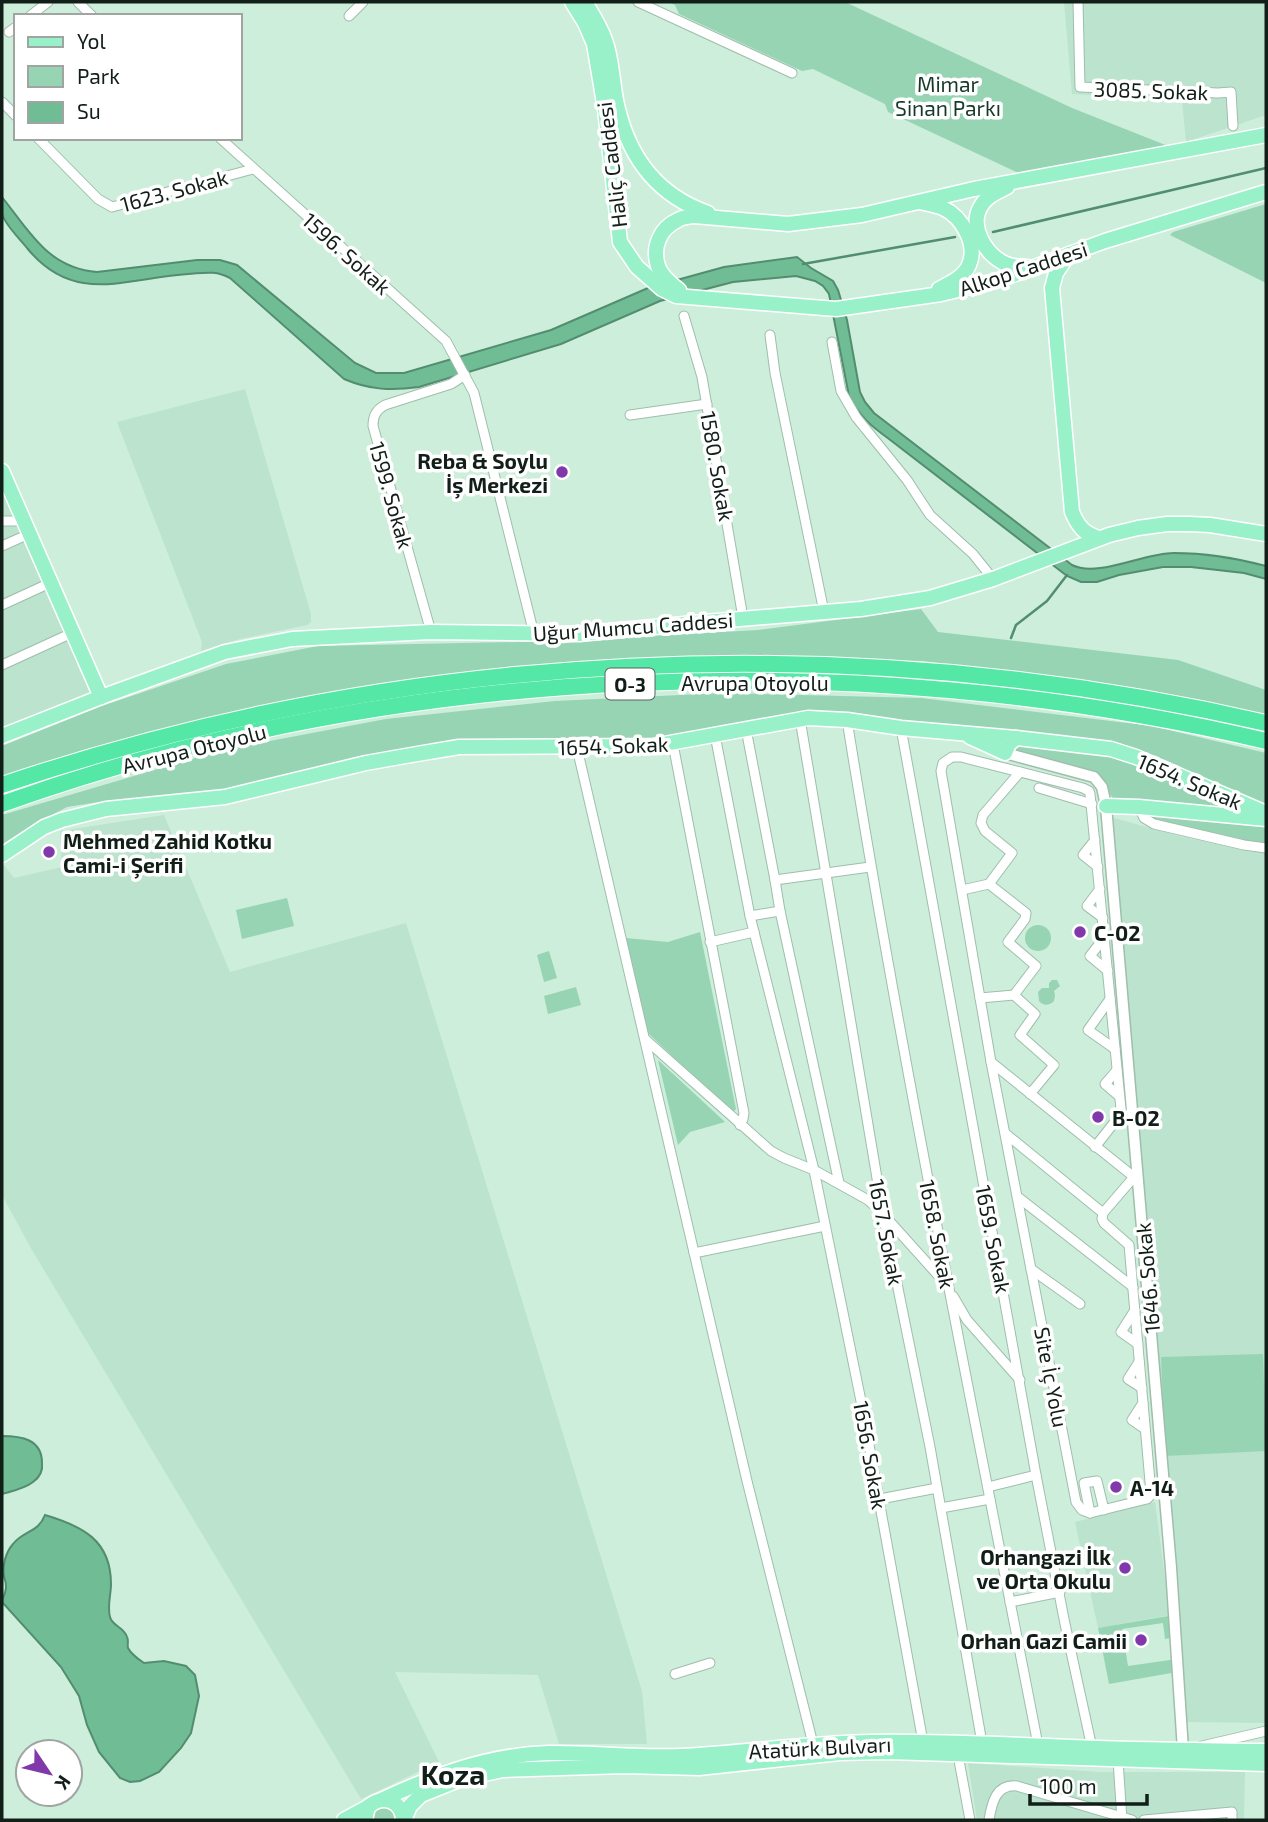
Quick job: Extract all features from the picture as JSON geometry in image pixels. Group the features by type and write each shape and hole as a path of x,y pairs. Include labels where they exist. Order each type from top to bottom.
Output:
{"highway":[{"name":"Avrupa Otoyolu","path":"2,785 123,747 288,709 481,678 630,667 759,664 899,668 1042,683 1150,700 1266,723"},
{"name":"Avrupa Otoyolu","path":"2,804 126,764 248,734 326,719 484,695 688,681 827,682 961,691 1090,706 1266,741"}],"main road":[{"name":"Haliç Caddesi","path":"572,2 594,44 605,109 620,242 637,267 652,282 676,296 689,297"},
{"name":"Haliç Caddesi","path":"585,2 606,42 618,109 630,144 647,173 665,190 696,209 723,218"},
{"path":"689,297 667,281 658,266 657,241 660,233 679,219 694,216 788,224 862,215 974,189 1266,135"},
{"path":"1021,180 992,195 980,207 976,219 977,231 992,256 1003,263 1015,267 1035,267"},
{"name":"Alkop Caddesi","path":"689,297 836,309 925,296 999,280 1105,241 1266,192"},
{"path":"919,202 944,209 954,216 967,230 971,254 969,266 956,280 925,296"},
{"path":"1069,254 1056,273 1052,288 1072,512 1084,532 1099,538"},
{"path":"2,471 101,697"},
{"name":"Uğur Mumcu Caddesi","path":"2,736 225,652 292,639 430,632 579,634 861,609 930,598 993,579 1099,538 1138,528 1167,524 1210,525 1266,534"},
{"name":"1654. Sokak","path":"2,855 44,827 106,809 225,797 366,763 459,747 577,748 673,744 817,718 901,729 1111,749 1266,813"},
{"path":"963,733 1000,756 1016,738"},
{"path":"1099,805 1266,819"},
{"name":"Atatürk Bulvarı","path":"698,1761 813,1744 923,1742 1266,1751"},
{"name":"Atatürk Bulvarı","path":"344,1820 367,1814 373,1803 423,1780 463,1766 512,1757 624,1766 888,1752 1266,1764"},
{"name":"Atatürk Bulvarı","path":"404,1820 416,1798 450,1783 549,1760"},
{"name":"Atatürk Bulvarı","path":"381,1800 393,1801 398,1805 404,1820"}],"street":[{"path":"32,14 47,2"},
{"path":"349,16 363,2"},
{"path":"638,2 792,73"},
{"name":"3085. Sokak","path":"1078,2 1080,87 1231,92 1233,127"},
{"name":"1623. Sokak","path":"40,140 98,198 112,207 253,169"},
{"name":"1596. Sokak","path":"222,140 446,341 474,393 534,634"},
{"name":"1580. Sokak","path":"684,316 702,377 743,618"},
{"path":"770,335 775,373 824,612"},
{"path":"832,342 841,391 856,417 907,480 930,515 973,554 993,579"},
{"name":"1599. Sokak","path":"430,632 373,421 376,412 385,405 451,384 465,375"},
{"path":"630,415 707,404"},
{"path":"2,521 26,527"},
{"path":"2,546 26,527"},
{"path":"2,604 50,583"},
{"path":"2,665 72,633"},
{"name":"1657. Sokak","path":"800,719 883,1214 937,1488 982,1743"},
{"name":"1658. Sokak","path":"847,720 870,867 948,1286 1038,1745"},
{"path":"746,729 780,911 839,1183"},
{"name":"1659. Sokak","path":"901,729 1037,1475 1092,1748"},
{"name":"1656. Sokak","path":"715,735 750,916 814,1170 862,1401 923,1742"},
{"path":"673,744 744,1113 740,1125"},
{"path":"577,748 747,1481 813,1744"},
{"name":"Site İç Yolu","path":"1090,1513 1077,1504 1073,1486 991,1062 941,769 945,761 956,756 990,764 1000,756 1020,772 1086,789 1099,805"},
{"path":"990,764 1000,756 1094,777 1101,783 1095,840 1120,1114 1095,1146"},
{"path":"962,890 989,884 1012,853 984,830 981,820 1020,772"},
{"path":"1039,788 1099,805"},
{"name":"1646. Sokak","path":"1099,805 1136,1177 1171,1568 1184,1750"},
{"path":"1139,807 1144,818 1154,824 1266,848"},
{"path":"775,880 870,867"},
{"path":"980,998 1014,995 1036,967 1008,941 1027,915 989,884"},
{"path":"750,916 780,911"},
{"path":"710,942 754,932"},
{"path":"1104,938 1090,956 1108,971"},
{"path":"1014,995 1035,1014 1021,1036 1054,1064 1030,1094"},
{"path":"1110,999 1088,1030 1115,1049"},
{"path":"643,1038 771,1151 814,1170 868,1200 948,1286 967,1320 1020,1381"},
{"path":"991,1062 1136,1177 1102,1217 1104,1223 1129,1244 1150,1496 1145,1500 1090,1513 1084,1483"},
{"path":"1006,1134 1103,1213"},
{"path":"1018,1198 1133,1287"},
{"path":"694,1253 825,1226"},
{"name":"Site İç Yolu","path":"1031,1269 1080,1304"},
{"path":"1135,1310 1121,1332 1138,1344"},
{"path":"988,1487 1037,1475"},
{"path":"1073,1486 1097,1480 1104,1510"},
{"path":"880,1499 937,1488"},
{"path":"940,1508 990,1499"},
{"path":"1010,1602 1060,1592"},
{"path":"675,1674 710,1663"},
{"path":"1184,1750 1266,1731"},
{"path":"958,1755 970,1820"},
{"path":"989,1820 996,1796 1009,1785 1125,1820 1118,1760"},
{"path":"1144,1820 1232,1812 1232,1820"}],"shaded area":[{"path":"1064,2 1266,2 1266,115 1186,142 1182,100 1072,94"},
{"path":"245,389 311,614 311,622 201,651 202,642 117,422"},
{"path":"2,477 94,693 2,729"},
{"path":"164,815 230,972 406,923 642,1691 647,1744 559,1744 538,1675 395,1672 439,1762 361,1799 32,1250 2,1195 2,866 4,865 14,878 62,867 60,831"},
{"path":"1107,816 1179,836 1266,853 1266,1723 1182,1722"},
{"name":"Orhangazi İlk ve Orta Okulu","path":"1155,1502 1170,1615 1098,1628 1075,1522"},
{"path":"968,1763 1100,1772 1245,1772 1244,1820 977,1820"}],"green space":[{"name":"Mimar Sinan Parkı","path":"668,2 845,2 1072,108 1168,146 1023,175 888,112 885,104 813,69 802,71 679,14 675,5"},
{"path":"1266,204 1266,283 1170,235 1173,232"},
{"path":"921,609 938,632 1178,660 1266,690 1266,714 1112,686 923,661 718,657 592,661 476,671 354,689 188,723 84,750 2,777 2,746 99,707 226,664 318,646 565,641 758,630"},
{"path":"722,693 921,698 1152,726 1266,753 1266,810 1119,744 812,715 653,739 460,741 232,789 67,807 2,846 2,815 222,750 386,719 555,701"},
{"path":"1014,746 1115,757 1241,810 1115,801 1103,780 1093,773 1073,765 1017,751"},
{"path":"1142,815 1266,819 1266,848 1175,830"},
{"path":"287,898 294,926 242,939 236,910"},
{"path":"1038,925 1047,929 1051,938 1047,947 1038,951 1029,947 1025,938 1029,929"},
{"path":"700,932 736,1109 732,1113 648,1033 626,938 668,942"},
{"path":"549,951 557,978 544,982 537,955"},
{"path":"1052,980 1057,980 1060,986 1054,991 1054,1001 1044,1005 1039,1001 1038,992 1042,988 1049,988"},
{"path":"576,987 581,1005 548,1014 544,996"},
{"path":"658,1060 725,1122 690,1132 678,1145"},
{"path":"1263,1354 1266,1451 1165,1456 1161,1357"},
{"path":"1174,1615 1175,1637 1165,1639 1163,1623 1122,1629 1128,1666 1177,1659 1177,1672 1109,1684 1098,1628"},
{"path":"382,1807 392,1810 395,1820 373,1820 375,1811"}],"water":[{"path":"2,197 42,246 65,264 80,269 97,272 197,260 220,260 237,265 355,363 376,373 404,373 551,330 648,288 724,267 797,257 833,281 838,290 847,320 860,392 874,413 1072,565 1095,569 1162,554 1197,554 1266,566 1266,579 1244,573 1191,567 1163,567 1097,582 1081,582 1067,576 861,415 849,396 829,294 815,281 796,276 733,282 660,301 561,344 419,387 381,389 344,379 225,275 199,273 102,284 82,283 63,277 45,266 9,226 2,213"},
{"path":"2,1436 29,1440 41,1455 42,1466 38,1478 33,1482 2,1494"},
{"path":"45,1515 82,1530 100,1546 110,1569 110,1617 125,1634 128,1648 133,1654 144,1663 164,1661 186,1666 195,1675 199,1696 191,1733 159,1772 140,1781 130,1782 120,1778 99,1752 87,1725 79,1696 61,1667 2,1602 6,1587 4,1567 8,1551 17,1539 39,1525"}],"waterway":[{"path":"993,232 1266,168"},
{"path":"803,264 955,237"},
{"path":"1011,638 1016,625 1047,601 1067,575"}],"place":[{"name":"Reba & Soylu İş Merkezi","path":"562,472"},
{"name":"Mehmed Zahid Kotku Cami-i Şerifi","path":"49,852"},
{"name":"C-02","path":"1080,932"},
{"name":"B-02","path":"1098,1117"},
{"name":"A-14","path":"1116,1487"},
{"name":"Orhangazi İlk ve Orta Okulu","path":"1125,1568"},
{"name":"Orhan Gazi Camii","path":"1141,1640"}],"district":[{"name":"Koza","path":"453,1774"}]}
